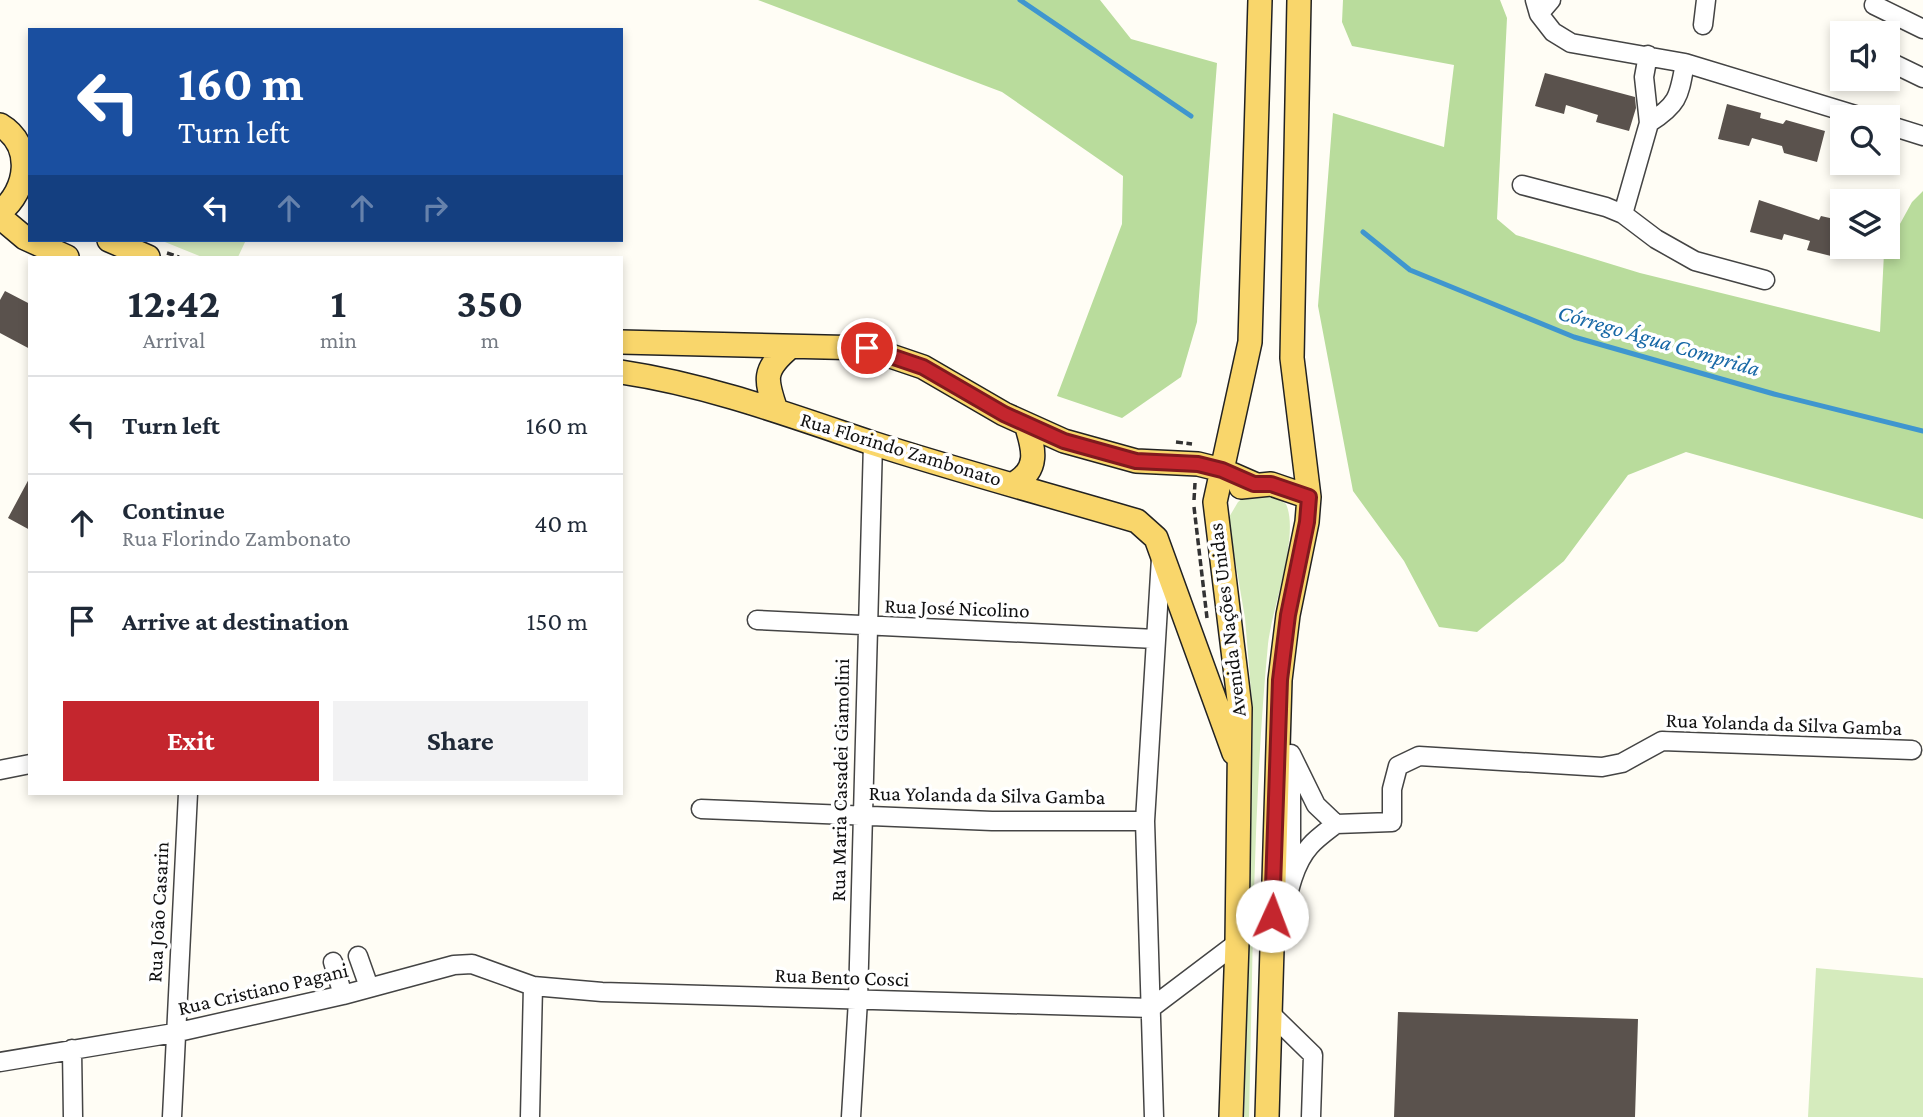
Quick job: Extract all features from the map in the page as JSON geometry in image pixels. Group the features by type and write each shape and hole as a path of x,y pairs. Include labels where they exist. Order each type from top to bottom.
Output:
{"main road":[{"name":"Avenida Nações Unidas","path":"1231,1117 1240,768 1238,677 1217,538 1215,502 1227,437 1245,369 1252,311 1260,0"},
{"name":"Avenida Nações Unidas","path":"1268,1117 1280,680 1288,615 1307,522 1309,497 1292,358 1299,0"},
{"path":"0,125 16,140 23,155 27,182 0,212"},
{"path":"0,217 28,238"},
{"path":"35,242 64,256"},
{"path":"113,242 146,256"},
{"path":"623,342 867,348 903,358 1026,424 1064,441 1136,461 1198,464 1222,470 1254,484"},
{"path":"776,410 769,391 767,373 773,361 789,348"},
{"name":"Rua Florindo Zambonato","path":"623,372 673,380 776,410 873,443 1137,521 1156,538 1240,768"},
{"path":"1013,484 1026,475 1035,451 1026,424"},
{"path":"1136,461 1173,459 1200,451 1227,437"},
{"path":"1215,502 1233,489 1254,484 1271,484 1309,497"}],"street":[{"path":"1703,25 1706,0"},
{"path":"1542,5 1553,32 1571,43 1685,63 1830,107"},
{"path":"1874,5 1923,29"},
{"path":"1623,214 1650,123 1644,77 1648,55"},
{"path":"1650,123 1671,109 1679,97 1685,63"},
{"path":"1900,67 1923,78"},
{"path":"1900,129 1923,136"},
{"path":"1521,185 1623,214 1656,239 1695,261 1765,280"},
{"name":"Rua Maria Casadei Giamolini","path":"851,1117 858,1000 873,443"},
{"path":"1154,1117 1145,821 1161,555"},
{"name":"Rua José Nicolino","path":"757,620 1156,639"},
{"path":"1280,680 1291,754 1290,888"},
{"name":"Rua Yolanda da Silva Gamba","path":"1336,824 1392,822 1392,789 1398,765 1419,756 1602,767 1622,763 1662,741 1912,750"},
{"path":"1270,969 1290,888 1310,846 1336,824 1316,805 1291,754"},
{"path":"0,770 28,764"},
{"name":"Rua João Casarin","path":"172,1117 174,1033 188,795"},
{"name":"Rua Yolanda da Silva Gamba","path":"701,809 992,821 1145,821"},
{"path":"1151,1008 1237,943"},
{"path":"358,956 369,987"},
{"path":"333,962 343,995"},
{"name":"Rua Cristiano Pagani","path":"0,1062 174,1033 343,995 454,965 472,964 533,986"},
{"path":"530,1117 533,986"},
{"name":"Rua Bento Cosci","path":"533,986 602,992 1151,1008"},
{"path":"1270,1013 1313,1055 1311,1117"},
{"path":"72,1049 73,1117"}],"green space":[{"path":"758,0 1100,0 1131,39 1217,63 1197,322 1181,377 1122,418 1057,396 1122,224 1123,176 1002,92"},
{"path":"1343,0 1500,0 1507,18 1497,219 1516,235 1640,273 1880,332 1884,259 1900,259 1900,224 1912,202 1923,191 1923,519 1686,452 1628,475 1564,561 1477,632 1439,627 1404,561 1353,491 1318,306 1333,113 1444,147 1454,65 1352,46 1342,22"},
{"path":"165,242 245,242 238,256 200,256"},
{"path":"1270,494 1286,504 1290,534 1270,629 1263,703 1254,880 1249,1117 1244,1117 1253,715 1245,618 1228,519 1238,502 1247,495"},
{"path":"1816,968 1923,978 1923,1117 1808,1117"}],"building":[{"path":"1545,73 1635,97 1636,108 1629,131 1596,122 1598,115 1566,105 1564,114 1535,106"},
{"path":"1727,104 1761,113 1760,118 1783,124 1786,120 1825,131 1817,162 1784,153 1782,146 1752,138 1749,146 1718,139"},
{"path":"1759,200 1819,220 1821,216 1830,218 1830,256 1807,250 1810,241 1784,234 1782,240 1750,232"},
{"path":"5,291 28,303 28,348 0,333 0,300"},
{"path":"28,481 28,529 8,518"},
{"path":"1398,1012 1638,1019 1635,1117 1394,1117"}],"waterway":[{"name":"Córrego Água Comprida","path":"1020,0 1191,116"},
{"name":"Córrego Água Comprida","path":"1363,232 1410,270 1574,337 1774,394 1923,431"}],"route":[{"path":"867,348 923,367 1004,414 1064,441 1136,461 1198,464 1222,470 1254,484 1271,484 1309,497 1307,522 1288,615 1280,680 1272,916"}]}
